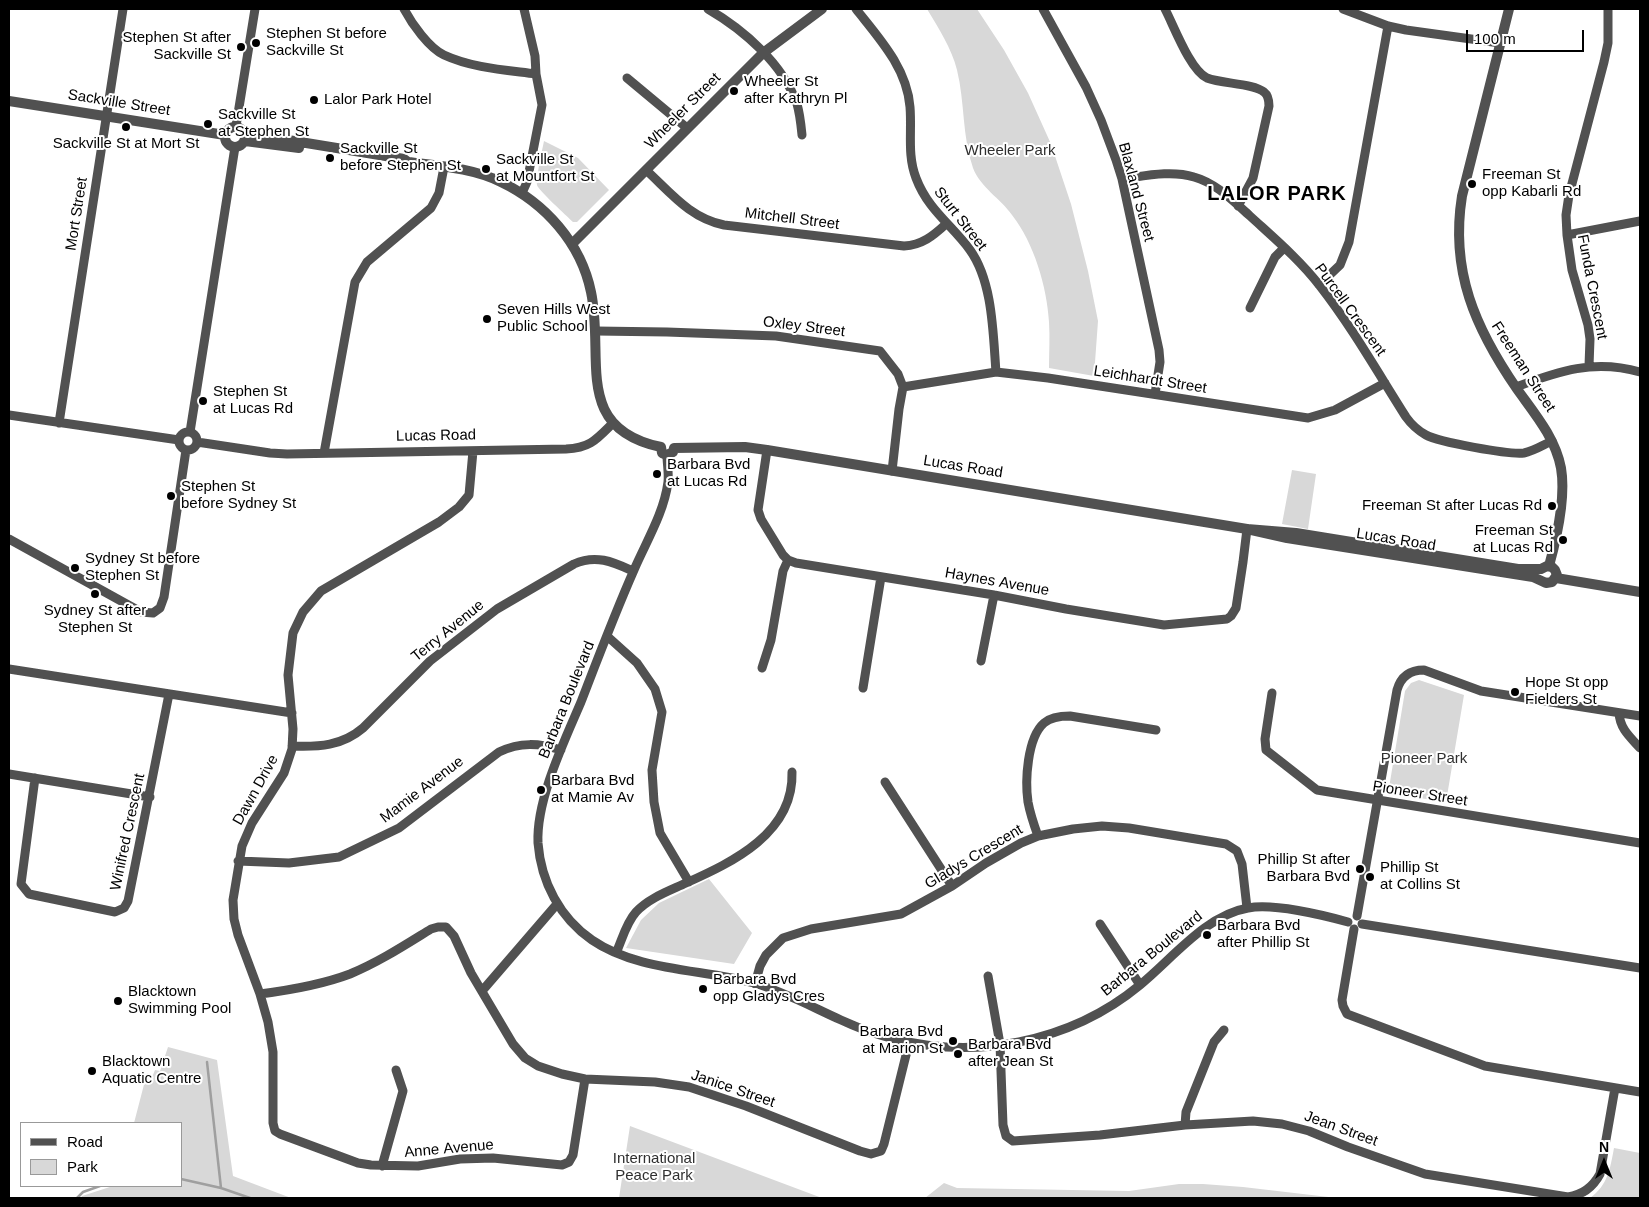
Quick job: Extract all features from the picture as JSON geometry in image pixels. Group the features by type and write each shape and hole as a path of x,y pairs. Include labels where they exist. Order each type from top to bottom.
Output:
{"street":[{"name":"Mort Street","path":"59,423 123,9"},
{"path":"236,126 256,9"},
{"path":"404,9 417,32 443,54 474,64 536,74"},
{"path":"522,194 527,182 542,105 536,74 535,56 524,9"},
{"path":"708,9 742,34 763,53 779,72 790,89 799,113 802,135"},
{"name":"Wheeler Street","path":"572,244 763,53 822,9"},
{"name":"Sturt Street","path":"856,9 892,56 902,75 908,92 910,109 909,137 913,170 925,199 969,248 983,276 988,300 996,372"},
{"name":"Blaxland Street","path":"1043,9 1086,87 1101,120 1122,179 1159,350 1160,362 1154,394"},
{"path":"1165,9 1193,65 1201,74 1214,80 1262,90 1268,97 1269,106 1253,178 1238,206"},
{"path":"1345,9 1388,26 1424,33 1500,43"},
{"name":"Freeman Street","path":"1509,9 1462,196 1459,220 1459,245 1464,279 1477,322 1488,345 1552,441 1561,468 1561,502 1545,567"},
{"name":"Funda Crescent","path":"1589,366 1590,339 1588,325 1572,270 1566,215 1569,195 1606,53 1608,9"},
{"path":"1320,285 1340,265 1349,242 1388,26"},
{"path":"627,78 687,128"},
{"name":"Sackville Street","path":"9,101 225,135"},
{"path":"236,126 241,128 245,137 241,145 236,147 227,143 225,135 230,128 236,126"},
{"path":"245,137 404,159 408,162 473,172 494,179 522,194 549,216 572,244 588,281 594,305 597,383 605,411 613,423"},
{"path":"190,432 236,147"},
{"path":"324,453 355,282 367,262 432,208 439,193 444,167"},
{"name":"Mitchell Street","path":"646,170 690,211 710,222 724,225 904,246 925,241 946,224"},
{"name":"Purcell Crescent","path":"1122,179 1170,174 1191,176 1215,187 1238,206 1284,248 1320,285 1360,343 1411,424 1425,434 1434,438 1516,453 1529,451 1552,441"},
{"path":"1567,235 1640,221"},
{"path":"1250,308 1275,258 1284,248"},
{"name":"Oxley Street","path":"596,331 776,336 880,351 898,374 903,387"},
{"path":"1516,388 1553,374 1589,366 1614,367 1640,372"},
{"name":"Leichhardt Street","path":"903,387 996,372 1053,378 1308,418 1335,410 1385,383"},
{"path":"892,470 903,387"},
{"path":"9,415 179,440"},
{"name":"Lucas Road","path":"197,442 270,453 578,449 590,444 613,423 631,438 667,450 745,447 767,450 1247,529 1287,538 1541,580"},
{"path":"190,432 195,435 197,442 192,449 186,450 180,445 179,440 184,433 190,432"},
{"path":"9,539 141,612 153,613 160,608 164,597 186,450"},
{"name":"Barbara Boulevard","path":"667,450 667,485 661,510 633,571 561,750 543,799 538,829 542,870 549,888 558,904 581,932 597,943 616,953 636,960 755,984 779,991 866,1031 909,1043 960,1048 1040,1037 1072,1026 1104,1010 1140,985 1210,924 1247,908 1274,908 1355,923 1640,968"},
{"path":"762,668 771,640 783,571 788,560 759,514 758,503 767,450"},
{"name":"Dawn Drive","path":"280,1134 275,1131 273,1123 273,1052 268,1022 260,994 242,950 234,919 233,900 242,846 249,829 284,773 292,746 292,713 288,675 293,633 303,612 321,591 439,522 470,496 473,451"},
{"name":"Lucas Road","path":"1247,529 1296,533 1518,569 1545,567"},
{"name":"Haynes Avenue","path":"788,560 796,563 994,595 1066,609 1164,624 1222,620 1230,616 1236,608 1244,562 1247,529"},
{"name":"Terry Avenue","path":"292,746 328,746 353,736 430,661 497,609 574,564 587,559 601,559 633,571"},
{"path":"1556,578 1555,570 1545,567 1539,574 1541,580 1549,583 1556,578 1640,592"},
{"path":"863,688 881,577"},
{"path":"981,661 994,595"},
{"path":"607,636 636,663 655,689 662,712 652,770 654,802 660,832 689,882"},
{"path":"9,669 292,713"},
{"path":"1640,716 1482,691 1424,670 1417,670 1401,680 1397,690 1342,1000 1347,1014 1485,1066 1640,1092"},
{"name":"Pioneer Street","path":"1272,693 1264,745 1270,753 1317,790 1640,842"},
{"name":"Winifred Crescent","path":"36,778 21,884 28,894 115,912 124,908 128,901 150,797 169,694"},
{"path":"1619,713 1622,728 1640,748"},
{"path":"1038,836 1028,804 1027,778 1035,736 1045,722 1061,716 1070,716 1156,730"},
{"name":"Mamie Avenue","path":"238,862 289,863 339,857 399,828 499,752 516,746 532,744 561,750"},
{"path":"616,953 630,920 636,912 654,898 726,864 764,837 777,821 790,795 792,772"},
{"path":"9,774 150,797"},
{"path":"885,782 952,886"},
{"name":"Gladys Crescent","path":"755,984 760,966 766,955 784,938 811,929 901,914 952,886 986,863 1021,843 1038,836 1074,828 1102,826 1129,828 1226,844 1237,851 1242,864 1247,908"},
{"path":"482,991 558,904"},
{"path":"1100,924 1140,985"},
{"name":"Janice Street","path":"260,994 314,985 349,974 374,963 431,929 446,927 454,936 471,973 497,1020 525,1058 538,1066 585,1079 655,1082 689,1087 870,1154 881,1151 884,1144 909,1043"},
{"path":"988,976 1000,1044"},
{"path":"1185,1125 1186,1112 1214,1042 1224,1030"},
{"name":"Jean Street","path":"1000,1044 1003,1125 1009,1139 1020,1141 1100,1135 1185,1125 1253,1121 1282,1124 1309,1131 1424,1174 1568,1197 1588,1189 1595,1183 1600,1174 1615,1088"},
{"path":"382,1166 403,1091 396,1070"},
{"name":"Anne Avenue","path":"280,1134 358,1163 382,1166 418,1166 476,1158 506,1158 556,1165 566,1164 572,1160 585,1079"}],"green space":[{"name":"Wheeler Park","path":"927,9 977,9 1004,50 1028,93 1051,144 1071,204 1088,271 1098,321 1094,376 1049,368 1048,309 1038,266 1020,226 976,175 969,156 960,82 955,62"},
{"path":"544,141 578,158 609,190 577,222 573,222 537,185"},
{"path":"1292,470 1316,474 1308,529 1282,524"},
{"name":"Pioneer Park","path":"1419,680 1464,695 1446,802 1393,794 1389,788 1405,691 1411,683"},
{"path":"709,879 752,933 734,964 626,948 641,920 659,903"},
{"path":"168,1047 217,1060 233,1176 291,1198 81,1198 82,1196 110,1187 182,1187 182,1122 134,1122 147,1073 153,1075 155,1070 160,1071"},
{"name":"International Peace Park","path":"630,1126 822,1198 619,1198"},
{"path":"1614,1148 1640,1153 1640,1198 1590,1198 1601,1188 1604,1182"},
{"path":"944,1183 957,1188 1129,1191 1179,1184 1203,1184 1337,1198 925,1198"}],"waterway":[{"path":"207,1062 221,1188"},
{"path":"182,1179 221,1188 250,1198"},
{"path":"77,1198 83,1192 97,1187"}],"place":[{"name":"Stephen St before Sackville St","path":"256,43"},
{"name":"Stephen St after Sackville St","path":"241,47"},
{"name":"Wheeler St after Kathryn Pl","path":"734,91"},
{"name":"Lalor Park Hotel","path":"314,100"},
{"name":"Sackville St at Stephen St","path":"208,124"},
{"name":"Sackville St at Mort St","path":"126,127"},
{"name":"Sackville St before Stephen St","path":"330,158"},
{"name":"Sackville St at Mountfort St","path":"486,169"},
{"name":"Freeman St opp Kabarli Rd","path":"1472,184"},
{"name":"Seven Hills West Public School","path":"487,319"},
{"name":"Stephen St at Lucas Rd","path":"203,401"},
{"name":"Barbara Bvd at Lucas Rd","path":"657,474"},
{"name":"Stephen St before Sydney St","path":"171,496"},
{"name":"Freeman St after Lucas Rd","path":"1552,506"},
{"name":"Freeman St at Lucas Rd","path":"1563,540"},
{"name":"Sydney St before Stephen St","path":"75,568"},
{"name":"Sydney St after Stephen St","path":"95,594"},
{"name":"Hope St opp Fielders St","path":"1515,692"},
{"name":"Barbara Bvd at Mamie Av","path":"541,790"},
{"name":"Phillip St after Barbara Bvd","path":"1360,869"},
{"name":"Phillip St at Collins St","path":"1370,877"},
{"name":"Barbara Bvd after Phillip St","path":"1207,935"},
{"name":"Barbara Bvd opp Gladys Cres","path":"703,989"},
{"name":"Blacktown Swimming Pool","path":"118,1001"},
{"name":"Barbara Bvd at Marion St","path":"953,1041"},
{"name":"Barbara Bvd after Jean St","path":"958,1054"},
{"name":"Blacktown Aquatic Centre","path":"92,1071"}],"district":[{"name":"LALOR PARK","path":"1277,194"}]}
